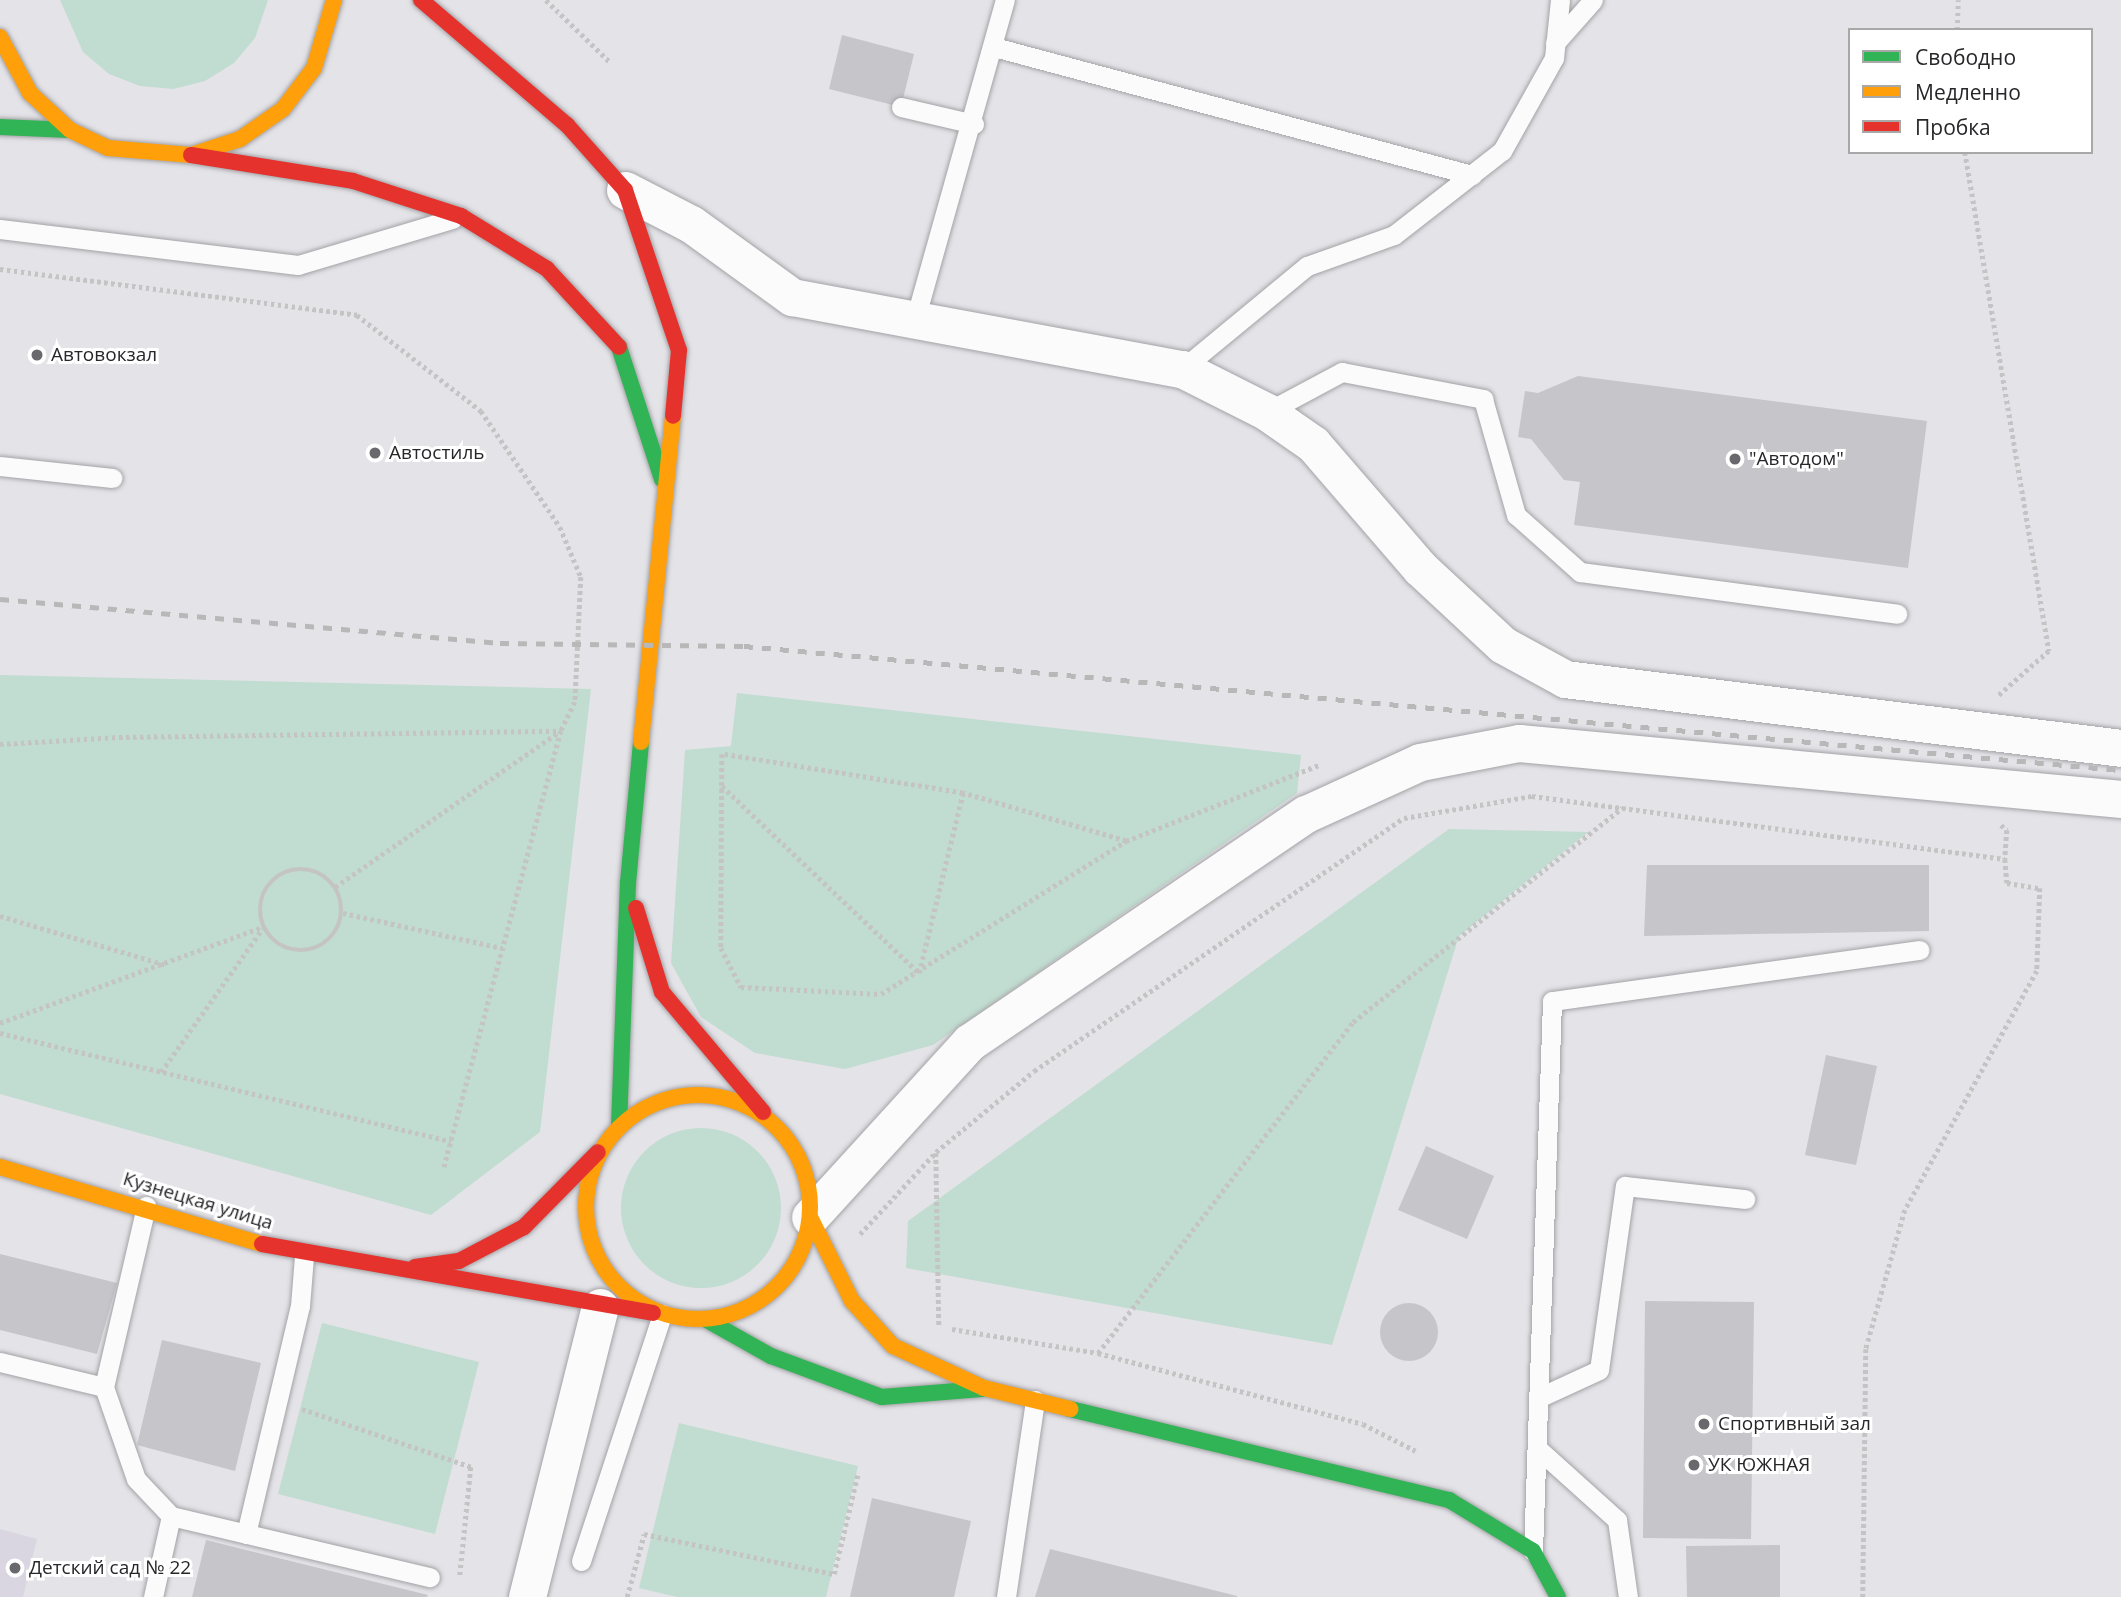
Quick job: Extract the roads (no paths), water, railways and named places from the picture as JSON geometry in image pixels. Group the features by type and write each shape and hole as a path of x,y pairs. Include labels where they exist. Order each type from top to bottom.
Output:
{"main road":[{"path":"191,155 240,139 283,109 314,68 334,0"},
{"path":"421,0 567,125 625,190 678,350 668,497 628,883 619,1127"},
{"path":"0,37 30,93 71,130 108,148 149,156 191,155 354,181 461,216 547,269 617,341 668,497"},
{"path":"0,127 71,130"},
{"path":"628,883 662,992 772,1123 802,1166 810,1217 852,1301 893,1346 984,1388 1449,1500 1533,1551 1558,1597"},
{"path":"385,1271 458,1261 524,1227 602,1148 619,1127 646,1107 701,1096 744,1105 772,1123"},
{"path":"602,1148 589,1179 592,1245 616,1283 662,1314 705,1319 771,1356 882,1397 984,1388"},
{"name":"Кузнецкая улица","path":"0,1167 146,1206 304,1256 600,1307 662,1314"},
{"path":"705,1319 764,1298 802,1248 810,1217"}],"street":[{"path":"625,190 691,224 792,297 916,316 1182,369 1267,412 1313,444 1420,568 1503,645 1565,679 2104,746"},
{"path":"810,1217 970,1042 1306,814 1420,762 1519,743 2121,799"},
{"path":"527,1597 600,1307"}],"lane":[{"path":"916,316 974,124 1005,0"},
{"path":"1182,369 1307,267 1394,235 1502,151 1554,58 1560,0"},
{"path":"1555,43 1593,0"},
{"path":"993,47 1472,175"},
{"path":"901,107 974,124"},
{"path":"0,229 298,265 461,216"},
{"path":"1267,412 1342,372 1483,399 1516,515 1580,572 1897,614"},
{"path":"0,466 112,478"},
{"path":"1533,1551 1552,1001 1919,950"},
{"path":"1538,1398 1600,1370 1625,1186 1745,1199"},
{"path":"146,1206 104,1387 136,1479 171,1516 430,1577"},
{"path":"246,1534 300,1306 304,1256"},
{"path":"581,1561 662,1314"},
{"path":"0,1362 104,1387"},
{"path":"1006,1597 1035,1400"},
{"path":"1537,1448 1617,1520 1628,1597"},
{"path":"153,1597 171,1516"}],"railway":[{"path":"0,599 500,643 744,646 2121,770"}],"place":[{"name":"Автовокзал","path":"37,355"},
{"name":"Автостиль","path":"375,453"},
{"name":"\"Автодом\"","path":"1735,459"},
{"name":"Спортивный зал","path":"1704,1424"},
{"name":"УК ЮЖНАЯ","path":"1694,1465"},
{"name":"Детский сад № 22","path":"15,1568"}]}
